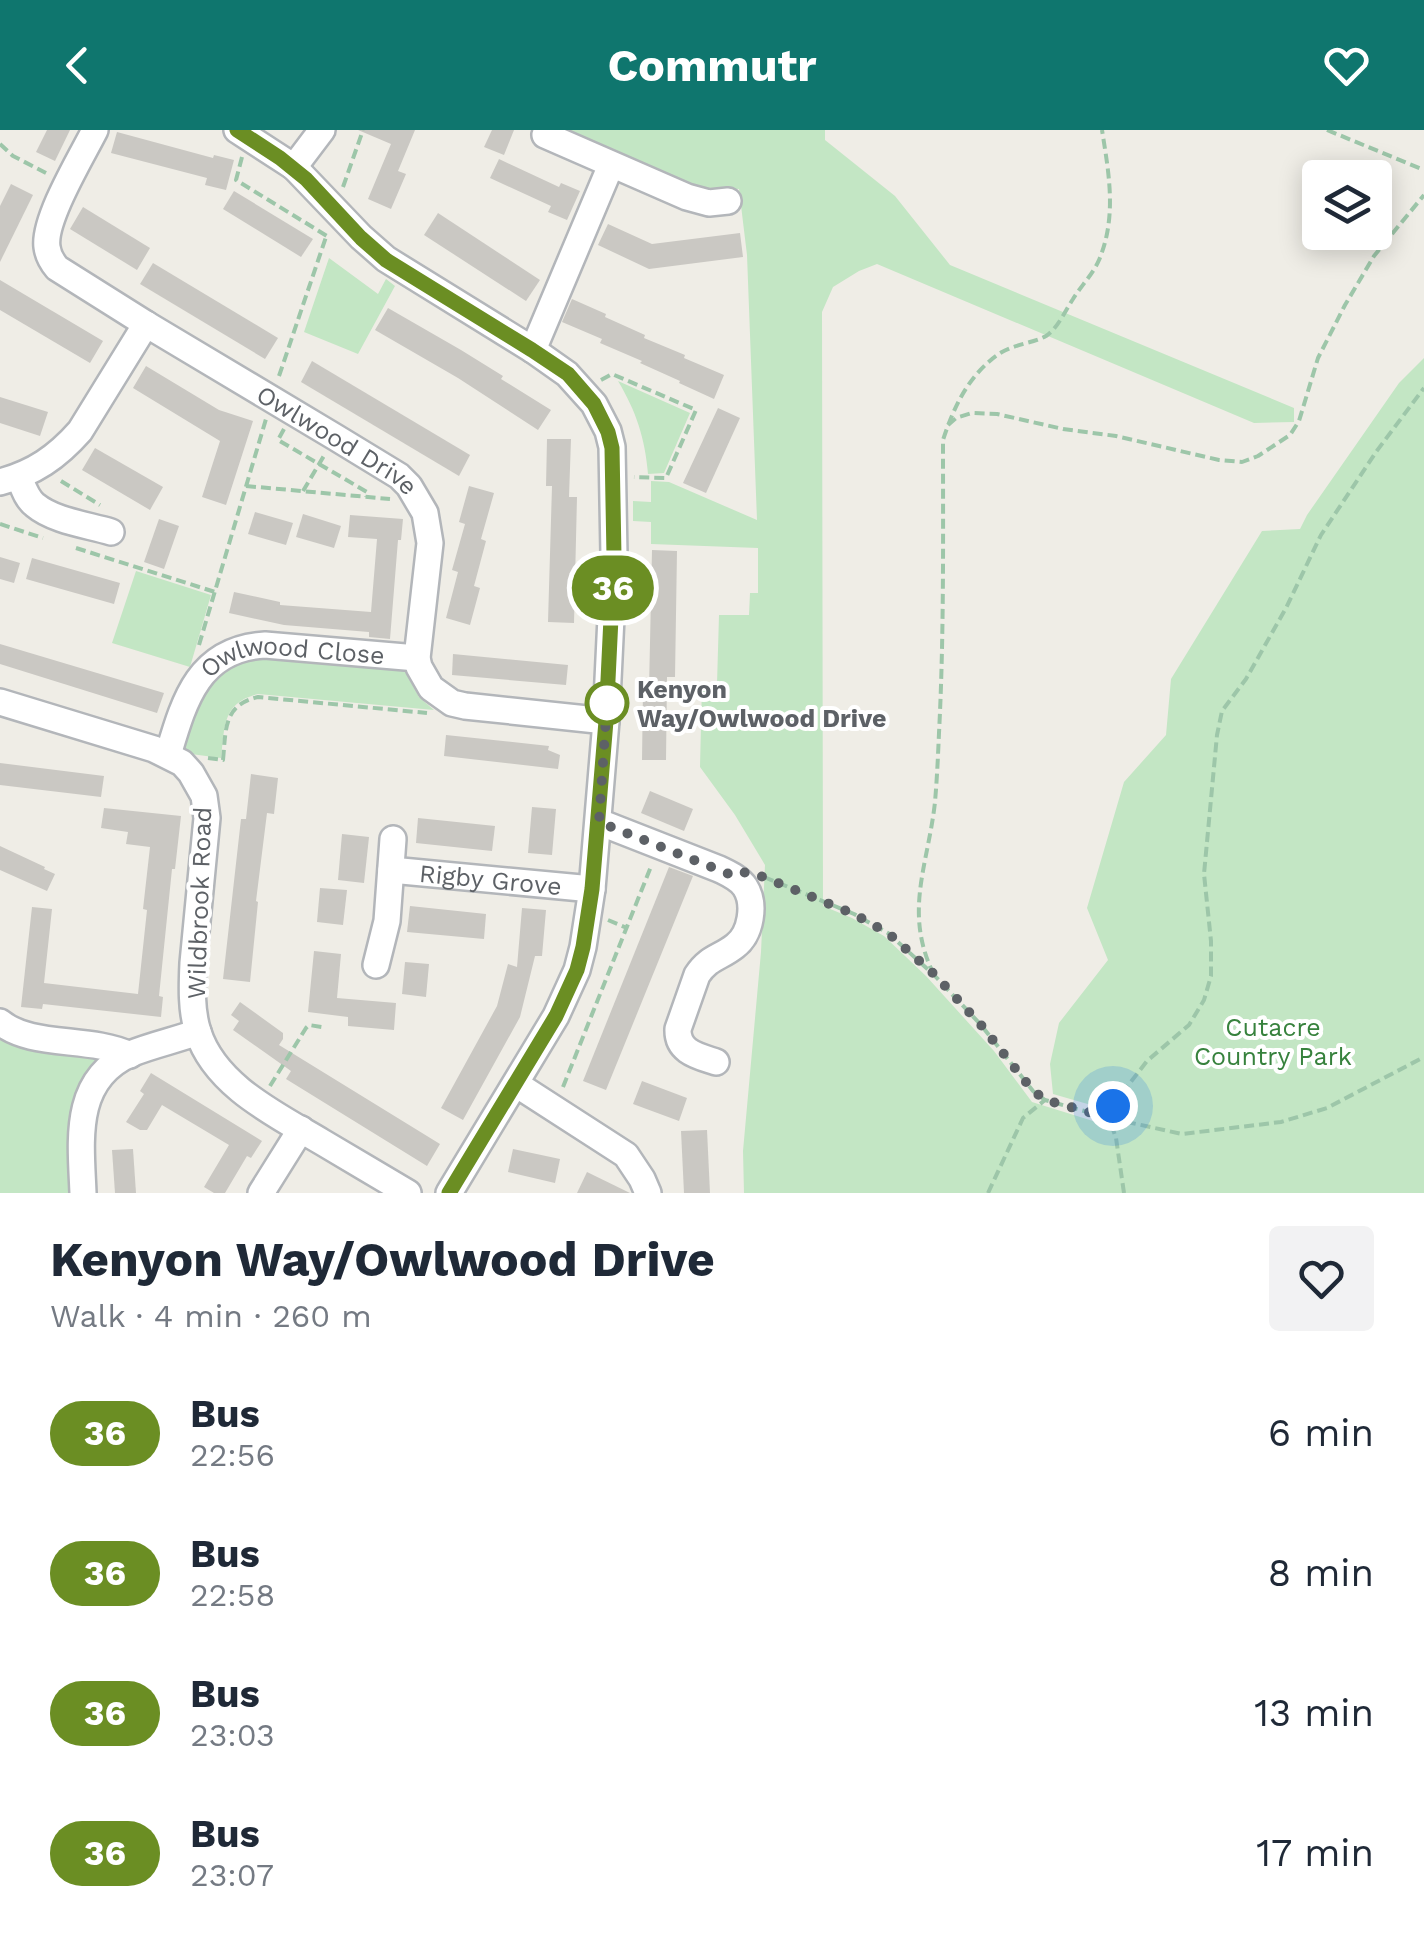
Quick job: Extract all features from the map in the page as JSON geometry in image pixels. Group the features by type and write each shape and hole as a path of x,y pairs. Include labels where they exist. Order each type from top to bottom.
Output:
{"street":[{"name":"Owlwood Drive","path":"95,130 50,222 50,258 67,276 335,436 409,486 425,513 430,543 418,658"},
{"path":"294,168 322,130"},
{"path":"547,130 545,135 698,202 728,201"},
{"path":"242,133 294,168 386,260 560,368 594,404 612,448 614,556 606,721 599,822 583,947 572,983 545,1036 449,1193"},
{"path":"532,350 611,165"},
{"path":"111,532 54,515 35,505 9,479 52,460 80,431 146,324"},
{"name":"Owlwood Close","path":"175,759 182,709 196,681 211,665 234,651 265,646 418,658"},
{"path":"418,658 431,688 465,706 606,721"},
{"path":"0,702 175,759"},
{"name":"Wildbrook Road","path":"175,759 191,773 204,796 207,818 192,974 198,1032 213,1060 230,1080 259,1103 408,1193"},
{"path":"599,822 734,876 748,891 751,902 743,939 702,967 678,1029 685,1049 716,1062"},
{"name":"Rigby Grove","path":"376,965 386,920 394,839"},
{"name":"Rigby Grove","path":"391,870 592,889"},
{"path":"0,1022 23,1035 102,1045 130,1054"},
{"path":"83,1193 80,1135 84,1111 104,1073 130,1054 198,1032"},
{"path":"516,1084 626,1155 648,1193"},
{"path":"261,1193 301,1130"}],"path":[{"path":"934,974 923,953 918,926 940,728 943,440 953,408 978,371 1003,352 1054,330 1098,262 1108,229 1112,188 1102,130"},
{"path":"1327,130 1424,170"},
{"path":"242,133 236,180 327,236"},
{"path":"0,144 13,156 68,185"},
{"path":"948,426 956,418 972,413 997,414 1220,460 1242,462 1258,456 1290,435 1299,421 1318,358 1346,305 1374,256 1424,196"},
{"path":"584,390 612,374 696,410 666,478 614,477"},
{"path":"1124,1193 1109,1118 1113,1106 1148,1061 1189,1025 1204,1000 1211,976 1204,874 1216,735 1222,711 1278,622 1321,535 1424,388"},
{"path":"293,412 278,440 366,492 366,497"},
{"path":"303,491 335,436"},
{"path":"246,486 420,501"},
{"path":"0,524 50,540"},
{"path":"66,545 215,592"},
{"path":"175,759 190,756 223,760 231,713 246,700 258,697 429,713 448,700"},
{"path":"554,1109 660,846"},
{"path":"734,876 756,874 854,914 888,933 934,974 981,1025 1033,1091 1046,1100 1109,1118 1182,1134 1281,1122 1326,1108 1424,1057"},
{"path":"259,1103 306,1028 322,1027"},
{"path":"988,1193 1023,1118 1046,1100"}],"green space":[{"name":"Cutacre Country Park","path":"563,130 825,130 825,140 895,196 950,265 1294,408 1294,422 1254,423 877,264 833,287 822,312 823,906 884,936 994,1051 1032,1102 1093,1121 1098,1107 1053,1094 1050,1064 1059,1023 1108,960 1087,908 1124,782 1166,735 1171,679 1262,531 1300,529 1399,383 1424,358 1424,1193 744,1193 743,1151 765,865 700,767 702,684 717,684 719,615 749,615 750,593 758,593 758,548 651,544 651,522 633,521 633,501 651,502 651,481 669,482 757,520 747,255 739,189 694,189"},
{"path":"329,258 378,294 386,279 395,286 358,354 304,332"},
{"path":"618,381 690,413 664,473 648,474 639,425"},
{"path":"136,571 211,595 190,667 112,643"},
{"path":"251,654 401,664 419,697 434,710 258,694 238,703 227,717 221,758 191,754 185,742 180,741 208,678"},
{"path":"0,1040 89,1052 100,1061 74,1193 0,1193"}],"building":[{"path":"47,130 70,130 55,161 36,152"},
{"path":"358,130 415,130 398,171 406,174 391,209 368,199 391,144"},
{"path":"492,130 514,130 504,155 484,147"},
{"path":"117,132 234,160 226,190 205,185 207,178 111,153"},
{"path":"499,159 559,187 561,183 580,191 567,220 548,212 551,206 490,178"},
{"path":"11,184 33,195 0,262 0,206"},
{"path":"234,191 313,239 301,257 223,209"},
{"path":"83,207 150,248 137,270 70,229"},
{"path":"438,213 540,280 526,301 424,235"},
{"path":"608,224 652,244 740,233 743,257 649,269 598,245"},
{"path":"153,263 278,338 265,359 140,284"},
{"path":"0,280 103,341 90,363 0,310"},
{"path":"572,299 724,375 714,399 562,322"},
{"path":"388,308 503,376 501,379 551,410 538,430 375,330"},
{"path":"312,361 470,455 459,476 301,382"},
{"path":"146,366 219,410 253,421 226,505 202,497 220,441 133,388"},
{"path":"0,397 48,412 40,436 0,423"},
{"path":"718,408 740,418 706,493 683,483"},
{"path":"547,439 571,439 569,497 577,497 574,623 548,622 552,486 546,486"},
{"path":"95,448 163,487 150,510 82,470"},
{"path":"469,486 494,493 481,539 486,541 474,586 480,588 470,625 446,618 458,572 452,570 465,524 459,522"},
{"path":"255,512 293,523 286,545 248,534"},
{"path":"303,514 341,526 334,548 296,537"},
{"path":"350,515 403,519 390,639 369,637 369,632 284,625 229,613 234,592 280,605 371,612 377,539 348,537"},
{"path":"159,519 179,526 164,569 144,562"},
{"path":"652,550 677,551 675,677 667,677 666,760 642,760 643,689 649,689"},
{"path":"0,557 20,563 14,583 0,579"},
{"path":"32,558 120,583 114,604 26,579"},
{"path":"0,644 164,693 157,713 0,664"},
{"path":"453,654 568,665 566,685 452,675"},
{"path":"446,735 549,746 548,750 560,755 558,769 444,756"},
{"path":"0,763 104,776 101,797 0,785"},
{"path":"251,774 278,778 274,814 267,813 250,982 223,979 241,819 246,819"},
{"path":"650,791 693,809 684,831 641,813"},
{"path":"532,807 556,809 552,855 528,853"},
{"path":"104,808 181,816 159,996 163,997 161,1017 43,1004 42,1009 21,1007 32,907 52,909 44,983 138,994 150,847 126,844 128,832 101,828"},
{"path":"418,818 495,826 492,851 416,843"},
{"path":"342,834 369,837 364,883 338,880"},
{"path":"0,846 55,874 47,891 0,870"},
{"path":"669,867 693,876 606,1090 583,1081"},
{"path":"320,888 347,890 343,925 317,922"},
{"path":"410,906 486,914 484,939 407,932"},
{"path":"522,908 546,910 542,956 535,956 520,1017 463,1120 441,1108 497,1006 508,964 517,967"},
{"path":"314,951 341,954 337,998 396,1003 394,1030 348,1026 348,1017 308,1012"},
{"path":"405,962 429,964 426,997 402,994"},
{"path":"240,1002 283,1033 279,1045 440,1144 427,1166 286,1079 291,1071 233,1030 239,1021 231,1015"},
{"path":"151,1073 262,1141 251,1158 247,1156 225,1193 214,1193 204,1187 229,1145 162,1105 147,1130 126,1122 144,1094 140,1091"},
{"path":"642,1081 687,1098 679,1121 633,1104"},
{"path":"707,1130 710,1193 684,1193 681,1131"},
{"path":"133,1149 136,1193 115,1193 112,1150"},
{"path":"513,1149 560,1159 555,1183 508,1172"},
{"path":"587,1172 630,1193 577,1193"}],"bus line":[{"name":"36","path":"237,130 294,168 386,260 568,374 594,404 612,448 614,556 606,721 599,822 583,947 556,1016 449,1193"}],"place":[{"name":"Kenyon Way/Owlwood Drive","path":"607,703"}],"route":[{"path":"607,703 608,688 599,822 734,876 756,874 854,914 888,933 934,974 1033,1091 1046,1100 1109,1118 1113,1106"}]}
